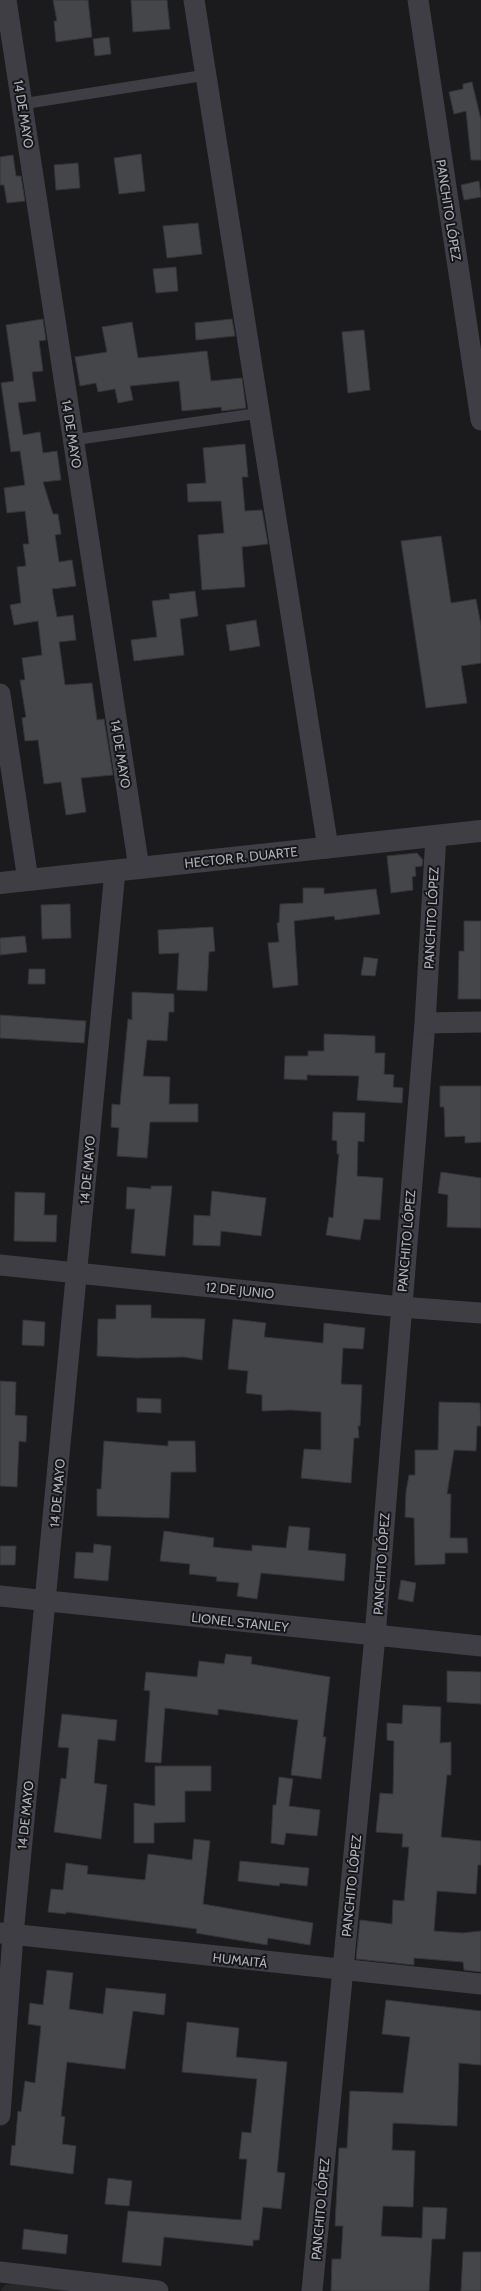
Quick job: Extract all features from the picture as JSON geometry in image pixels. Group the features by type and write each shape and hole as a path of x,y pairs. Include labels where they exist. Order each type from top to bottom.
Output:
{"street":[{"name":"14 DE MAYO","path":"6,0 5,22 22,104 139,868"},
{"path":"194,0 328,848"},
{"name":"PANCHITO LÓPEZ","path":"418,0 481,420"},
{"path":"0,694 28,880"},
{"name":"HECTOR R. DUARTE","path":"0,883 481,831"},
{"name":"PANCHITO LÓPEZ","path":"312,2291 375,1636 425,1022 436,836"},
{"name":"14 DE MAYO","path":"0,2115 6,1934 46,1601 115,871"},
{"path":"425,1022 481,1022"},
{"name":"12 DE JUNIO","path":"0,1265 401,1308 481,1313"},
{"name":"LIONEL STANLEY","path":"0,1596 481,1646"},
{"name":"HUMAITÁ","path":"6,1934 342,1971 481,1984"},
{"path":"0,2272 158,2291"}],"lane":[{"path":"22,104 206,75"},
{"path":"73,440 259,413"}],"shaded area":[{"path":"12,2284 69,2291 0,2291 5,2285"}],"building":[{"path":"53,0 88,0 92,37 56,42 54,21 57,21"},
{"path":"131,0 167,0 170,29 133,32"},
{"path":"109,37 111,54 95,56 93,39"},
{"path":"472,82 481,120 481,160 471,160 466,111 454,114 449,92 463,89 463,84"},
{"path":"141,154 145,191 119,194 114,158"},
{"path":"13,155 16,176 21,176 25,201 7,203 4,185 0,185 0,157"},
{"path":"78,163 80,188 56,190 54,165"},
{"path":"479,181 481,197 464,200 461,185"},
{"path":"198,223 202,254 167,258 163,226"},
{"path":"176,267 178,291 156,293 153,269"},
{"path":"43,319 46,340 39,341 43,371 32,372 36,401 18,403 23,435 40,432 43,453 57,451 61,480 43,482 53,514 58,514 61,534 55,535 59,562 72,560 76,586 52,589 57,617 73,615 76,640 59,642 65,685 92,683 97,720 104,719 113,775 81,778 86,812 66,815 61,782 44,784 38,740 25,741 22,718 26,717 20,680 25,680 22,658 42,655 38,621 14,625 10,605 21,603 17,567 26,566 23,544 29,544 25,511 7,513 4,488 25,485 20,451 11,452 1,383 14,381 6,325"},
{"path":"232,319 235,336 196,340 195,323"},
{"path":"132,322 138,358 207,351 211,381 242,378 246,408 222,411 221,407 182,411 179,381 130,386 133,400 118,403 115,389 98,392 96,383 80,386 75,357 107,352 102,327"},
{"path":"364,330 370,390 348,393 342,332"},
{"path":"245,444 248,477 242,477 245,511 262,510 268,544 242,547 245,587 202,590 198,535 224,533 221,501 188,502 187,484 206,483 203,448"},
{"path":"441,536 451,603 476,599 481,625 481,663 461,666 467,703 426,708 401,541"},
{"path":"195,591 198,616 180,619 184,655 134,661 131,640 157,637 152,601 170,599 169,594"},
{"path":"256,620 260,646 230,651 226,625"},
{"path":"417,853 423,860 422,866 415,867 416,876 412,877 413,890 391,893 387,856"},
{"path":"303,888 324,888 324,894 376,889 380,914 335,920 334,916 294,921 298,985 273,988 268,943 279,942 277,923 279,923 280,904 303,903"},
{"path":"70,904 71,938 42,939 41,905"},
{"path":"464,921 481,921 481,999 458,999 459,951 464,951"},
{"path":"213,927 215,951 209,952 207,991 177,990 179,953 159,954 158,930"},
{"path":"25,936 27,952 0,955 0,938"},
{"path":"364,957 378,959 375,976 361,975"},
{"path":"29,969 45,969 45,984 28,984"},
{"path":"132,992 174,994 174,1012 169,1012 167,1041 147,1040 143,1076 170,1077 169,1104 198,1104 198,1122 150,1122 147,1158 117,1156 119,1128 111,1127 112,1104 120,1105 128,1019 132,1020"},
{"path":"0,1015 86,1021 84,1043 0,1038"},
{"path":"324,1034 375,1036 375,1053 385,1053 384,1074 394,1075 393,1087 403,1088 402,1103 357,1100 359,1076 307,1075 307,1080 284,1079 285,1056 308,1056 308,1051 324,1051"},
{"path":"440,1086 481,1086 481,1142 465,1143 465,1136 445,1137 444,1107 440,1107"},
{"path":"333,1112 365,1113 364,1142 358,1141 357,1176 383,1178 380,1220 364,1219 360,1240 326,1235 329,1217 333,1218 339,1154 337,1154 337,1141 332,1140"},
{"path":"441,1172 481,1178 481,1228 447,1227 448,1195 438,1193"},
{"path":"151,1186 172,1186 165,1256 131,1253 135,1209 126,1209 127,1187 151,1189"},
{"path":"212,1191 266,1198 261,1236 221,1231 220,1246 193,1245 194,1215 210,1216"},
{"path":"15,1192 45,1193 44,1215 57,1215 56,1242 14,1241"},
{"path":"116,1305 151,1305 151,1318 205,1319 202,1360 184,1357 137,1358 97,1356 98,1319 116,1319"},
{"path":"233,1319 266,1323 264,1337 323,1343 324,1323 365,1328 363,1349 343,1348 341,1384 362,1385 360,1426 358,1426 359,1438 354,1438 351,1483 301,1478 304,1449 321,1450 321,1412 291,1410 262,1411 262,1395 246,1393 248,1371 228,1369"},
{"path":"23,1320 45,1322 44,1346 22,1345"},
{"path":"0,1381 16,1382 15,1415 27,1416 26,1442 19,1441 17,1487 0,1486"},
{"path":"137,1398 161,1399 161,1413 137,1412"},
{"path":"439,1402 480,1403 481,1426 477,1426 476,1451 454,1450 447,1494 451,1494 450,1538 467,1538 468,1553 445,1553 445,1564 415,1565 414,1518 405,1517 406,1492 409,1475 415,1475 415,1450 438,1450"},
{"path":"104,1441 168,1446 168,1441 195,1441 196,1472 171,1472 169,1518 97,1516 97,1489 101,1489"},
{"path":"289,1526 310,1528 308,1550 346,1554 344,1581 261,1573 257,1599 237,1596 239,1583 216,1581 217,1577 189,1574 190,1564 160,1561 164,1531 214,1538 213,1547 252,1551 252,1545 286,1548"},
{"path":"94,1544 111,1546 108,1581 74,1578 76,1552 93,1553"},
{"path":"0,1546 16,1546 15,1565 0,1565"},
{"path":"401,1580 416,1583 413,1602 398,1599"},
{"path":"226,1654 252,1657 251,1664 330,1677 323,1737 326,1737 321,1779 291,1775 298,1720 218,1709 218,1715 165,1708 161,1763 145,1762 150,1691 144,1690 146,1672 197,1677 199,1661 224,1664"},
{"path":"447,1671 481,1672 481,1704 447,1702"},
{"path":"403,1705 441,1707 440,1743 451,1742 451,1775 447,1775 441,1837 481,1841 481,1865 478,1865 476,1894 437,1891 434,1931 463,1933 481,1931 481,1972 464,1970 463,1962 414,1958 414,1965 356,1959 360,1920 392,1924 393,1900 404,1901 409,1847 402,1847 403,1834 376,1832 380,1793 393,1794 394,1741 387,1740 387,1723 402,1724"},
{"path":"62,1714 117,1720 115,1741 98,1739 94,1783 107,1785 101,1839 54,1832 61,1778 66,1779 69,1748 58,1747"},
{"path":"155,1766 211,1766 211,1791 185,1791 185,1822 154,1823 154,1843 134,1843 134,1803 155,1806"},
{"path":"279,1777 293,1779 289,1806 320,1810 317,1836 286,1833 284,1845 271,1843 273,1805 276,1805"},
{"path":"194,1839 210,1841 203,1904 313,1923 310,1945 268,1938 267,1945 196,1933 197,1929 66,1912 66,1914 48,1912 51,1889 63,1890 66,1863 88,1866 87,1874 145,1880 148,1854 192,1860"},
{"path":"240,1861 309,1868 307,1886 280,1883 279,1886 238,1881"},
{"path":"47,1970 73,1973 69,2009 103,2014 106,1988 166,1994 164,2015 133,2011 125,2069 67,2062 61,2116 65,2117 62,2144 76,2146 73,2174 10,2165 12,2145 15,2146 18,2111 21,2112 25,2081 35,2083 41,2026 28,2024 30,2003 43,2005"},
{"path":"386,2000 481,2011 481,2065 459,2063 457,2126 393,2123 392,2150 415,2151 413,2207 383,2206 381,2236 422,2238 423,2207 447,2208 445,2239 432,2239 429,2291 331,2291 332,2259 341,2259 343,2226 335,2226 339,2148 347,2148 350,2091 403,2093 410,2037 382,2034"},
{"path":"187,2022 239,2028 236,2057 287,2062 277,2172 285,2173 281,2209 263,2207 259,2240 253,2240 253,2246 164,2237 161,2266 122,2262 128,2211 241,2220 247,2159 239,2159 242,2132 251,2133 257,2079 182,2072"},
{"path":"108,2178 132,2181 129,2206 105,2204"},
{"path":"24,2229 68,2235 66,2254 22,2249"},
{"path":"463,2252 481,2252 481,2291 461,2291"}]}
